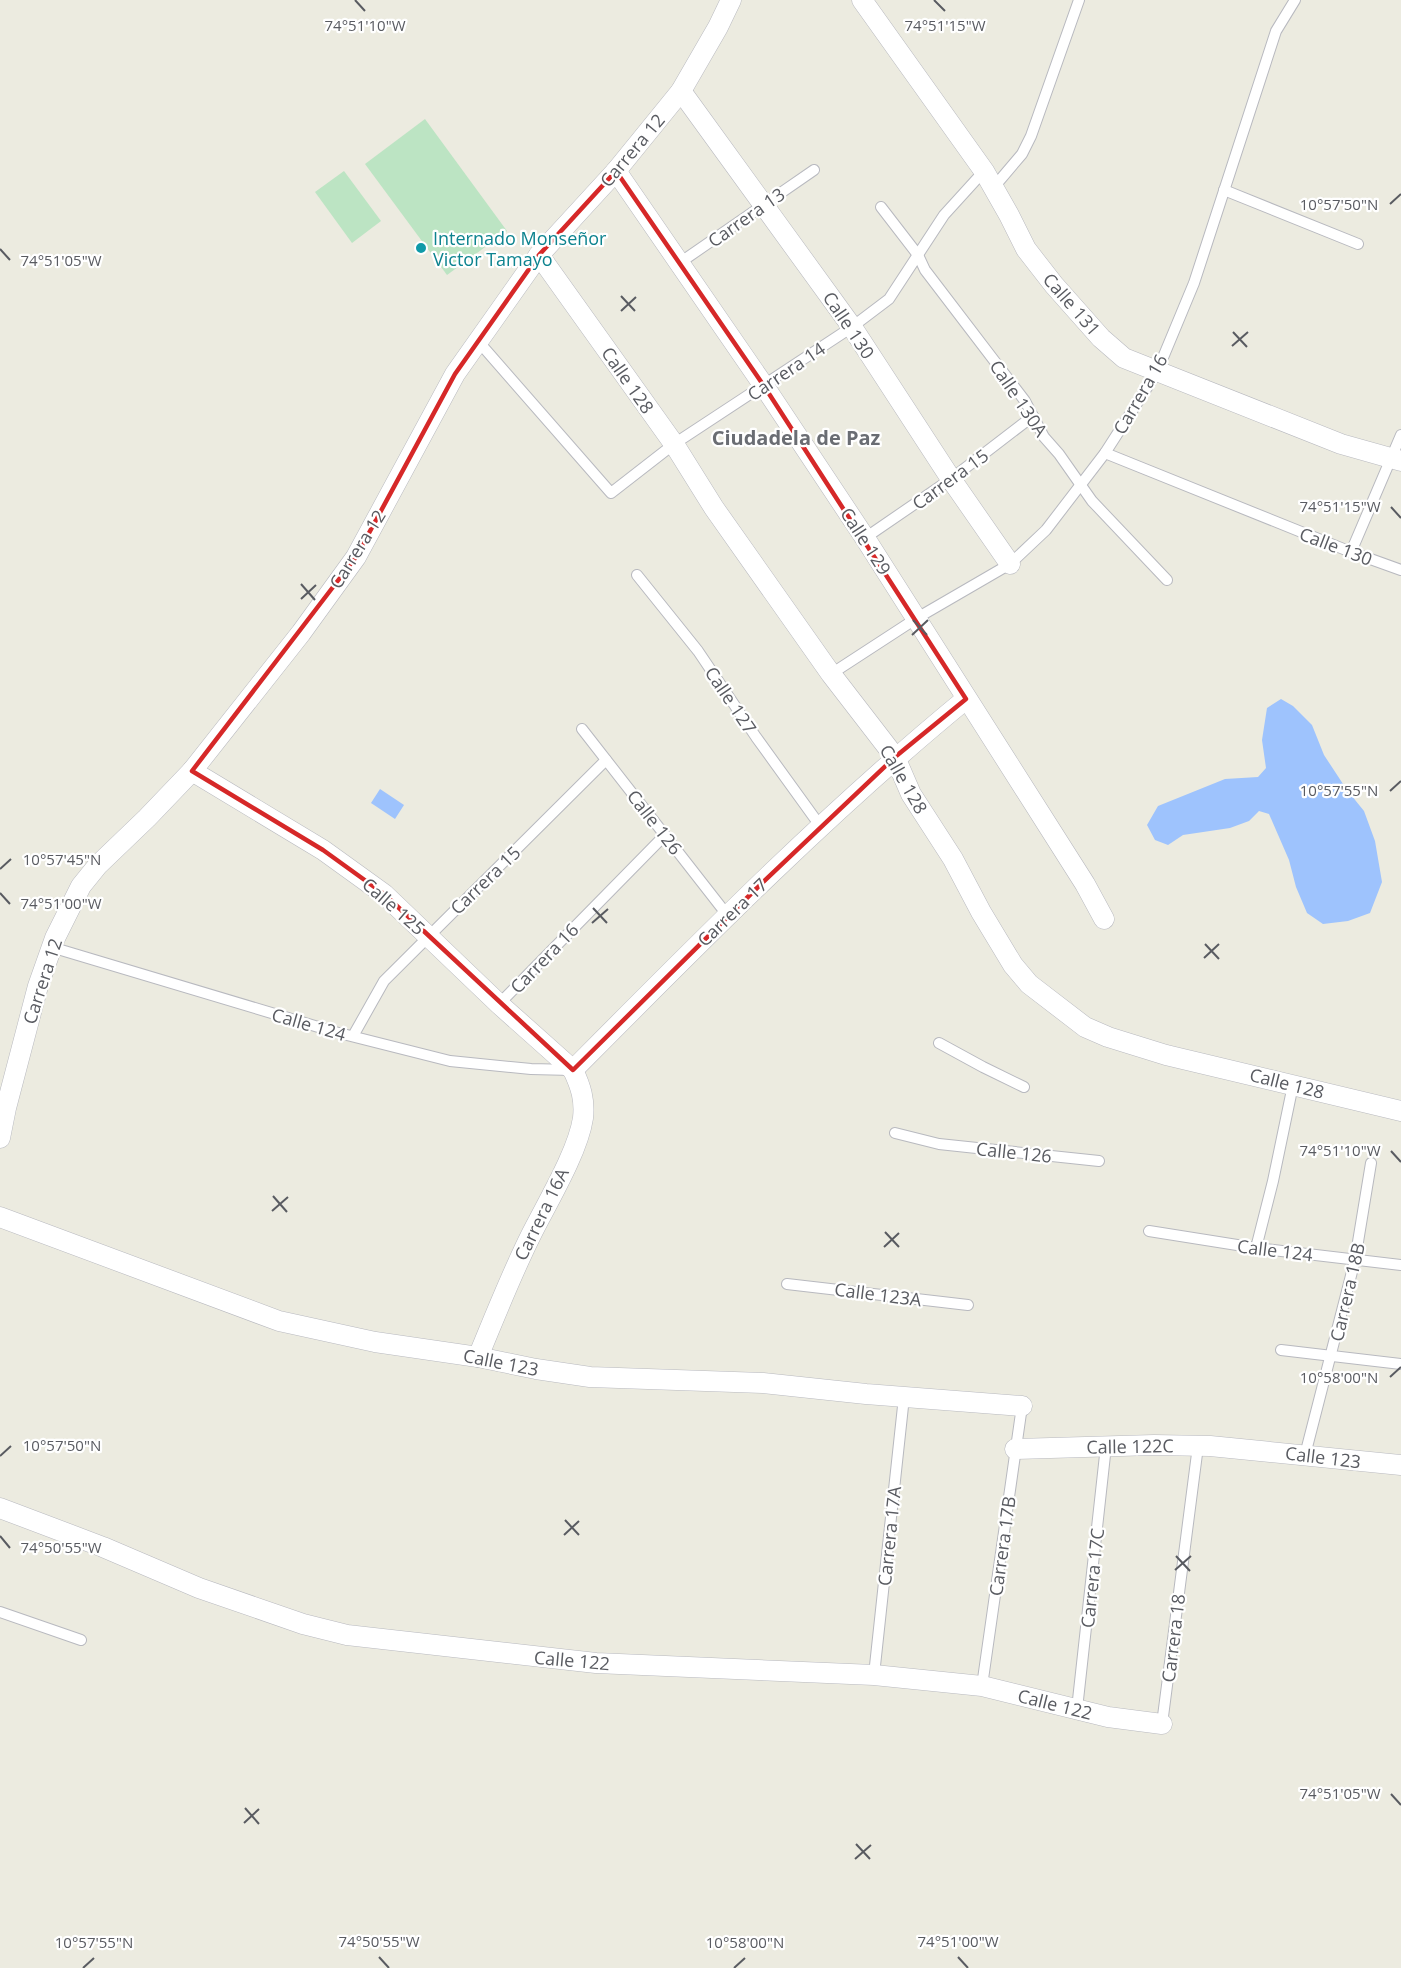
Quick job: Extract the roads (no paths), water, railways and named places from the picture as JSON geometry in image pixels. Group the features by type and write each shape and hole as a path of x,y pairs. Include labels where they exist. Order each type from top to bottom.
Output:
{"street":[{"name":"Carrera 12","path":"0,1138 38,986 51,947 81,886 98,865 192,771 302,633 356,557 454,374 539,255 616,171 681,91 731,0"},
{"name":"Calle 131","path":"862,0 989,179 1026,249 1101,338 1124,358 1341,444 1396,460"},
{"name":"Calle 130","path":"681,91 852,327 951,479 1010,564"},
{"name":"Calle 129","path":"616,171 865,538 1060,845 1104,919"},
{"name":"Calle 128","path":"539,255 674,444 714,508 831,674 895,757 912,794 953,859 981,912 1013,964 1029,984 1085,1027 1108,1037 1166,1055 1401,1111"},
{"name":"Carrera 17","path":"573,1070 728,916 895,757 966,699"},
{"name":"Calle 125","path":"192,771 323,850 384,894 499,1004 573,1070"},
{"name":"Carrera 16A","path":"478,1357 516,1266 576,1144 582,1121 584,1098 573,1070"},
{"name":"Calle 123","path":"0,1217 279,1321 375,1342 590,1377 763,1383 1022,1406"},
{"name":"Calle 122C","path":"1015,1449 1106,1446 1198,1446 1244,1449"},
{"name":"Calle 123","path":"1244,1449 1401,1465"},
{"name":"Calle 122","path":"0,1508 103,1547 199,1588 303,1624 347,1635 596,1663 874,1675 982,1686 1108,1717 1162,1724"}],"lane":[{"name":"Carrera 14","path":"478,340 611,493 674,444 852,327 890,299 944,215 1022,154 1031,136 1079,0"},
{"name":"Carrera 16","path":"831,674 917,618 1010,564 1046,530 1105,453 1157,372 1194,283 1276,31 1294,0"},
{"name":"Carrera 13","path":"678,264 814,170"},
{"path":"1224,190 1358,244"},
{"name":"Calle 130A","path":"881,207 918,255 925,270 1025,401 1044,437 1092,501 1167,580"},
{"name":"Carrera 15","path":"865,538 951,479 1033,416"},
{"path":"1351,552 1396,460 1401,435"},
{"name":"Calle 130","path":"1105,453 1401,570"},
{"name":"Calle 127","path":"637,575 698,651 821,827"},
{"name":"Calle 126","path":"582,729 728,916"},
{"name":"Carrera 15","path":"353,1036 384,981 606,760"},
{"name":"Carrera 16","path":"499,1004 664,835"},
{"name":"Calle 124","path":"51,947 353,1036 450,1061 531,1069 573,1070"},
{"path":"939,1043 1024,1087"},
{"path":"1256,1248 1293,1085"},
{"name":"Calle 126","path":"895,1133 939,1144 1099,1161"},
{"name":"Carrera 18B","path":"1305,1455 1355,1260 1371,1163"},
{"name":"Calle 124","path":"1149,1231 1256,1248 1401,1265"},
{"name":"Calle 123A","path":"787,1284 968,1305"},
{"path":"1281,1350 1401,1364"},
{"name":"Carrera 17A","path":"874,1675 904,1397"},
{"name":"Carrera 17B","path":"982,1686 1022,1406"},
{"name":"Carrera 17C","path":"1077,1710 1106,1446"},
{"name":"Carrera 18","path":"1162,1724 1198,1446"},
{"path":"0,1611 81,1640"}],"water":[{"path":"1281,699 1293,706 1312,725 1324,755 1364,811 1375,841 1382,882 1370,913 1348,921 1323,924 1307,913 1296,887 1289,860 1269,814 1259,811 1249,821 1230,828 1183,835 1168,845 1155,840 1147,825 1158,806 1225,779 1258,777 1266,768 1262,740 1267,708"},
{"path":"380,789 404,805 395,819 371,803"}],"place":[{"name":"Internado Monseñor Victor Tamayo","path":"421,248"}],"district":[{"name":"Ciudadela de Paz","path":"796,437"}]}
